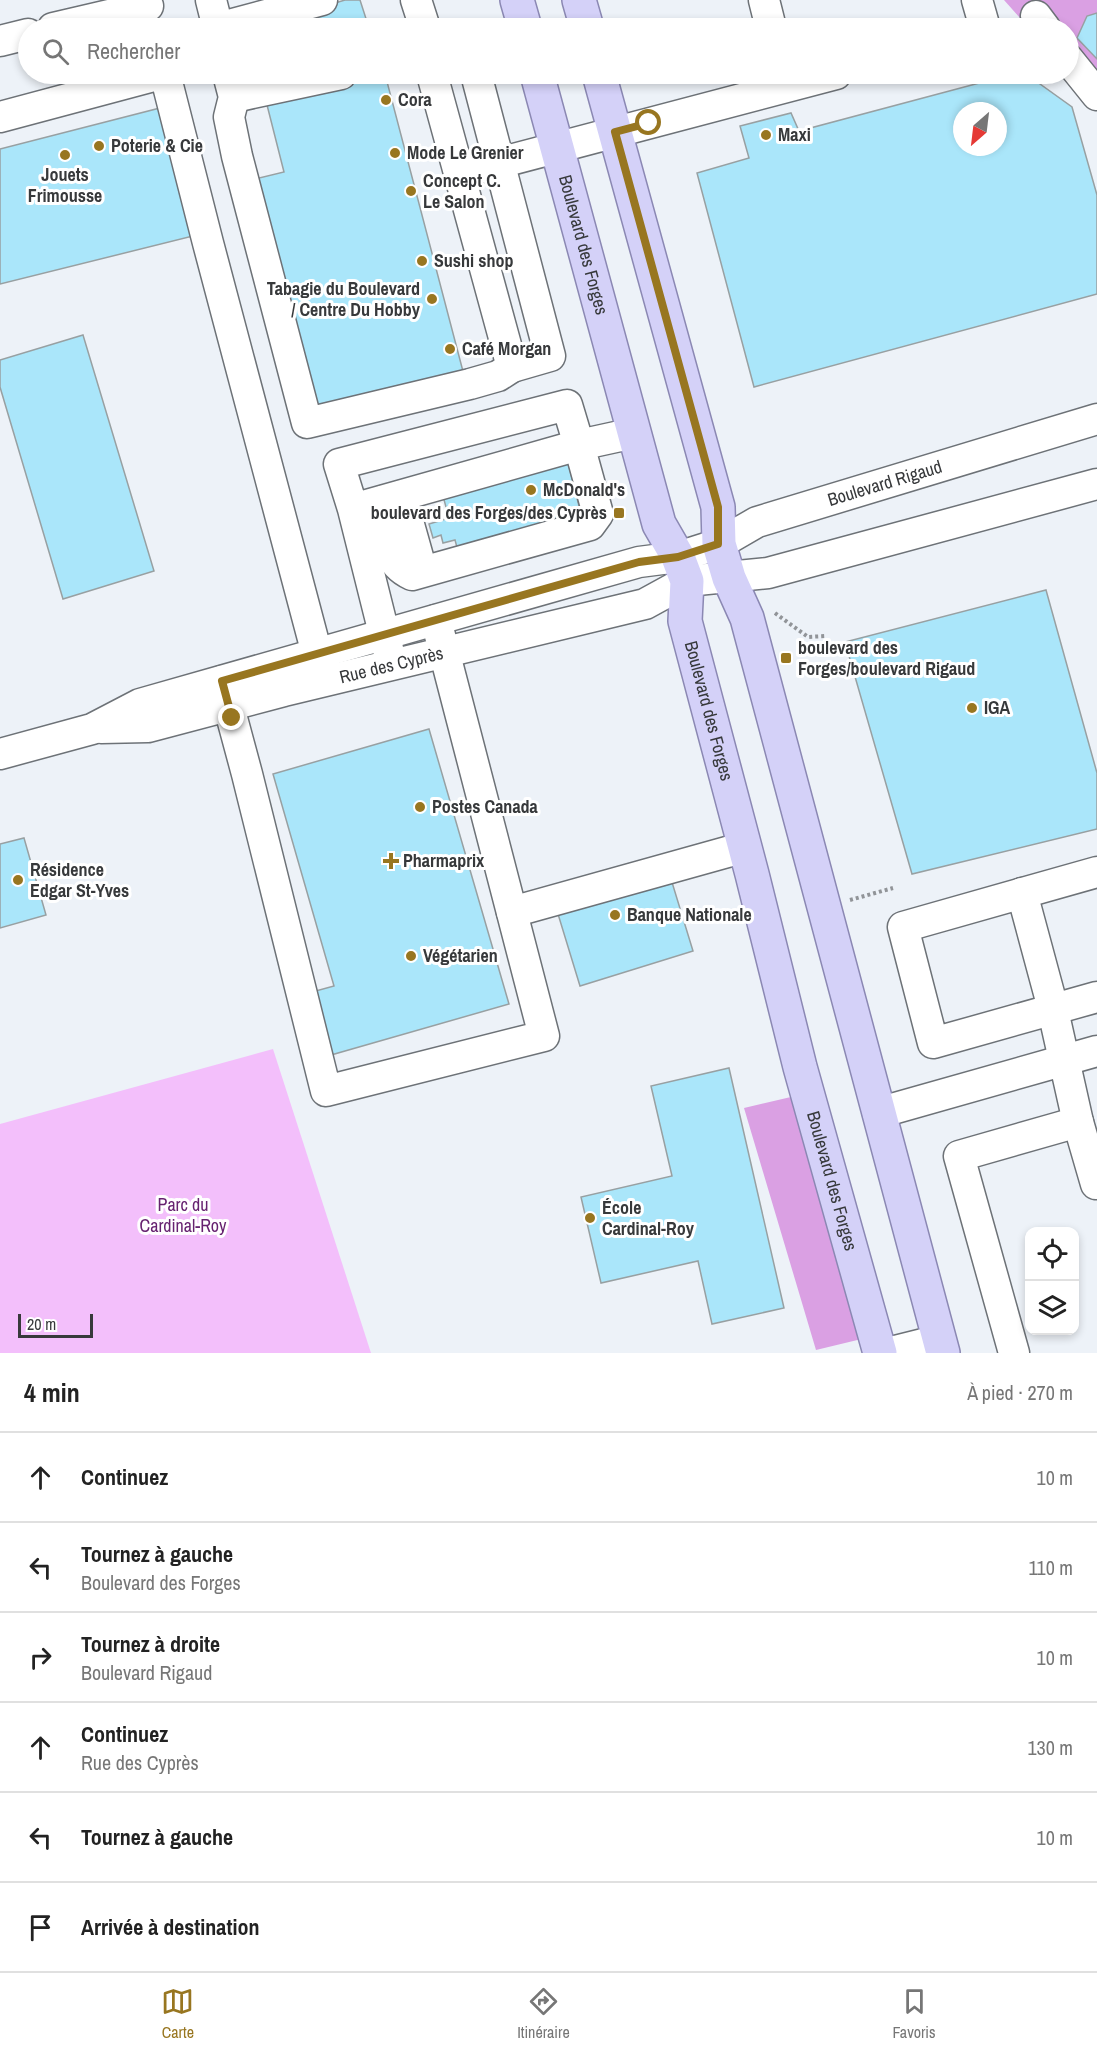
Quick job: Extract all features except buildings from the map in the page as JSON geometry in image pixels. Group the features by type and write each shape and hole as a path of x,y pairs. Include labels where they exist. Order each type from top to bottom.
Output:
{"main road":[{"path":"517,0 522,18"},
{"path":"579,0 584,18"},
{"name":"Boulevard des Forges","path":"540,84 659,524 682,569 685,621 800,1067 879,1353"},
{"path":"602,84 718,507 718,544 729,578 747,618 941,1346"}],"street":[{"path":"210,0 215,18"},
{"path":"255,18 322,0"},
{"path":"416,0 422,18"},
{"path":"765,0 769,18"},
{"path":"977,0 982,18"},
{"path":"110,18 150,11"},
{"path":"0,41 18,36"},
{"path":"1079,73 1097,95"},
{"path":"0,117 124,84"},
{"path":"168,84 317,654"},
{"path":"435,84 512,367"},
{"path":"260,434 470,384 498,376 512,367 550,356 479,84"},
{"path":"460,172 499,164 615,132 759,84"},
{"path":"231,85 229,117 237,156 307,423"},
{"path":"392,498 422,571 590,525 598,514 567,405 339,464 353,508 392,665"},
{"name":"Boulevard Rigaud","path":"682,569 718,544 757,522 1097,419"},
{"path":"353,508 579,445 634,433"},
{"path":"682,569 729,578 768,573 1097,484"},
{"name":"Rue des Cyprès","path":"0,754 92,729 148,727 317,654 639,562 682,569"},
{"name":"Rue des Cyprès","path":"226,693 392,665 645,604 682,569"},
{"path":"226,693 326,1091 544,1036 436,620"},
{"path":"512,912 745,847"},
{"path":"1097,872 903,927 933,1043 1097,997"},
{"path":"1022,893 1053,1010 1078,1122 1096,1184"},
{"path":"878,1113 1097,1051"},
{"path":"1014,1353 959,1156 1078,1122"},
{"path":"887,1353 941,1346"}],"path":[{"path":"824,907 893,888"}],"green space":[{"name":"Parc du Cardinal-Roy","path":"273,1049 371,1353 0,1353 0,1124"}],"shaded area":[{"path":"1004,0 1097,0 1097,100 1079,84 1079,18 1020,18"},
{"path":"808,1093 874,1336 816,1350 744,1108"}],"place":[{"name":"Cora","path":"386,100"},
{"name":"Maxi","path":"766,135"},
{"name":"Poterie & Cie","path":"99,146"},
{"name":"Mode Le Grenier","path":"395,153"},
{"name":"Jouets Frimousse","path":"65,155"},
{"name":"Concept C. Le Salon","path":"411,191"},
{"name":"Sushi shop","path":"422,261"},
{"name":"Tabagie du Boulevard / Centre Du Hobby","path":"432,299"},
{"name":"Café Morgan","path":"450,349"},
{"name":"McDonald's","path":"531,490"},
{"name":"boulevard des Forges/des Cyprès","path":"619,513"},
{"name":"boulevard des Forges/boulevard Rigaud","path":"786,658"},
{"name":"IGA","path":"972,708"},
{"name":"Postes Canada","path":"420,807"},
{"name":"Pharmaprix","path":"391,861"},
{"name":"Résidence Edgar St-Yves","path":"18,880"},
{"name":"Banque Nationale","path":"615,915"},
{"name":"Végétarien","path":"411,956"},
{"name":"École Cardinal-Roy","path":"590,1218"}],"route":[{"path":"232,718 222,681 639,562 678,557 718,544 718,507 615,132 649,123"}]}
